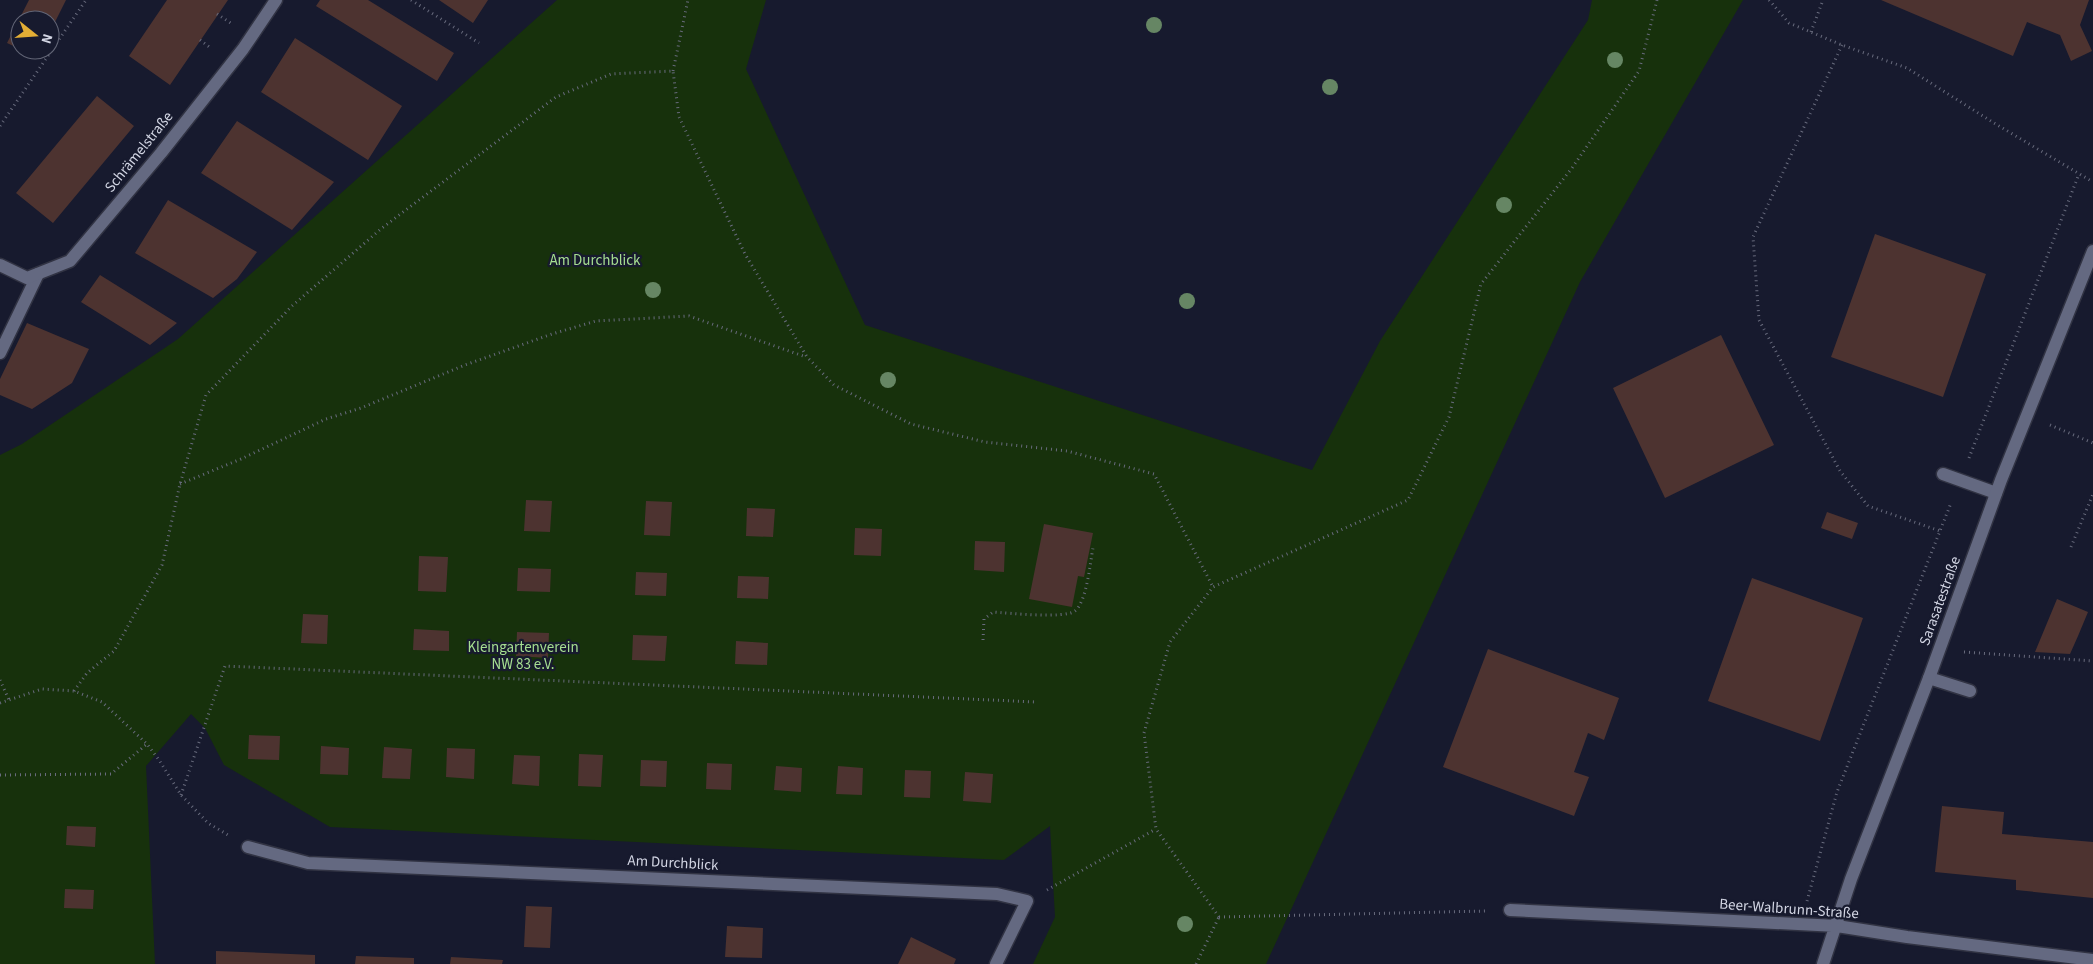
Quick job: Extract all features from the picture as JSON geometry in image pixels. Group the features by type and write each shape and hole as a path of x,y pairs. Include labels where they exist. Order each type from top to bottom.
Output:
{"street":[{"name":"Schrämelstraße","path":"0,265 28,278 70,261 161,153 243,49 276,0"},
{"name":"Sarasatestraße","path":"1823,964 1837,926 1850,878 1929,678 2026,415 2093,251"},
{"path":"0,353 38,274"},
{"path":"1943,474 1996,493"},
{"path":"1929,678 1970,691"},
{"name":"Am Durchblick","path":"248,847 308,864 997,894 1027,901"},
{"path":"996,964 1027,901"},
{"name":"Beer-Walbrunn-Straße","path":"1510,910 1837,926 1907,938 2093,960"}],"path":[{"path":"0,126 86,0"},
{"path":"411,0 479,43"},
{"path":"688,0 672,71 679,117 745,254 807,357 834,385 911,424 985,442 1068,452 1154,474 1212,587"},
{"path":"1219,918 1156,829 1144,733 1170,642 1212,587 1408,500 1449,417 1482,284 1572,168 1639,71 1657,0"},
{"path":"1769,0 1789,23 1842,45 1907,68 2093,182"},
{"path":"1811,32 1823,0"},
{"path":"1842,45 1752,237 1759,320 1840,471 1868,506 1940,531"},
{"path":"74,691 87,673 114,651 162,566 180,484 206,395 292,306 382,228 556,97 611,74 672,71"},
{"path":"1801,924 1837,792 1961,480 2079,174"},
{"path":"180,484 326,420 361,408 465,365 552,334 596,321 688,316 807,357"},
{"path":"2026,415 2093,443"},
{"path":"2071,547 2093,494"},
{"path":"983,640 984,619 993,612 1064,615 1075,611 1083,597 1093,548"},
{"path":"1939,650 2093,661"},
{"path":"181,795 225,666 1036,702"},
{"path":"0,680 9,700"},
{"path":"0,703 42,688 74,691 102,702 147,744 160,760 181,795 208,823 248,847"},
{"path":"0,775 111,774 147,744"},
{"path":"1027,901 1156,829"},
{"path":"1219,918 1510,910"},
{"path":"1196,964 1219,918"}],"green space":[{"name":"Am Durchblick","path":"557,0 766,0 746,69 865,325 1312,470 1380,341 1588,20 1592,0 1743,0 1580,282 1266,964 1033,964 1055,917 1050,826 1004,860 330,827 224,765 205,728 191,714 146,766 155,964 0,964 0,455 22,444 178,339"}],"building":[{"path":"29,0 66,0 60,12 60,10 24,10"},
{"path":"167,0 228,0 170,85 129,56"},
{"path":"320,0 368,0 454,53 437,81 316,6"},
{"path":"439,0 488,0 473,23"},
{"path":"1881,0 2089,0 2080,25 2092,51 2071,61 2060,35 2027,22 2013,56"},
{"path":"295,38 402,106 368,160 261,92"},
{"path":"97,96 134,126 53,223 16,193"},
{"path":"237,121 334,182 292,230 201,173"},
{"path":"168,200 257,252 237,279 213,298 135,253"},
{"path":"1875,234 1986,274 1943,397 1831,357"},
{"path":"100,275 177,323 150,345 81,302"},
{"path":"27,323 89,349 72,383 32,409 0,395 0,379"},
{"path":"1721,335 1774,445 1665,498 1613,388"},
{"path":"526,500 552,501 550,532 524,531"},
{"path":"646,501 672,502 670,536 644,535"},
{"path":"747,508 775,509 773,537 746,536"},
{"path":"1827,512 1858,523 1852,539 1821,528"},
{"path":"1044,524 1093,533 1084,577 1078,576 1072,607 1029,599"},
{"path":"855,528 882,529 881,556 854,555"},
{"path":"975,541 1005,542 1004,572 974,570"},
{"path":"419,556 448,557 446,592 418,591"},
{"path":"518,568 551,569 550,592 517,591"},
{"path":"636,572 667,573 666,596 635,595"},
{"path":"738,576 769,577 768,599 737,598"},
{"path":"1752,578 1863,618 1820,741 1708,701"},
{"path":"2057,599 2088,612 2070,654 2035,652"},
{"path":"303,614 328,615 327,644 301,643"},
{"path":"414,629 449,631 449,651 413,650"},
{"path":"517,632 549,633 548,658 516,656"},
{"path":"633,635 667,636 665,661 632,660"},
{"path":"736,641 768,643 767,665 735,664"},
{"path":"1488,649 1619,698 1604,740 1588,733 1574,772 1589,777 1574,816 1443,767"},
{"path":"249,735 280,736 279,760 248,759"},
{"path":"321,746 349,748 348,775 320,774"},
{"path":"384,747 412,749 410,779 382,778"},
{"path":"447,748 475,749 474,779 446,777"},
{"path":"579,754 603,755 601,787 578,786"},
{"path":"514,755 540,756 539,786 512,784"},
{"path":"641,760 667,761 666,787 640,786"},
{"path":"707,763 732,764 731,790 706,789"},
{"path":"776,766 802,768 801,792 774,790"},
{"path":"838,766 863,768 862,795 836,794"},
{"path":"905,770 931,771 930,798 904,797"},
{"path":"965,772 993,774 991,803 963,801"},
{"path":"1942,806 2004,812 2002,834 2093,842 2093,898 2016,890 2016,880 1935,872"},
{"path":"67,826 96,827 95,847 66,845"},
{"path":"65,889 94,890 93,909 64,908"},
{"path":"526,906 552,907 550,948 524,947"},
{"path":"727,926 763,928 762,958 725,957"},
{"path":"911,937 956,959 954,964 898,964"},
{"path":"216,951 315,955 315,964 216,964"},
{"path":"356,956 414,958 414,964 355,964"},
{"path":"451,957 503,960 502,964 450,964"}],"park label":[{"name":"Kleingartenverein NW 83 e.V.","path":"523,656"}]}
